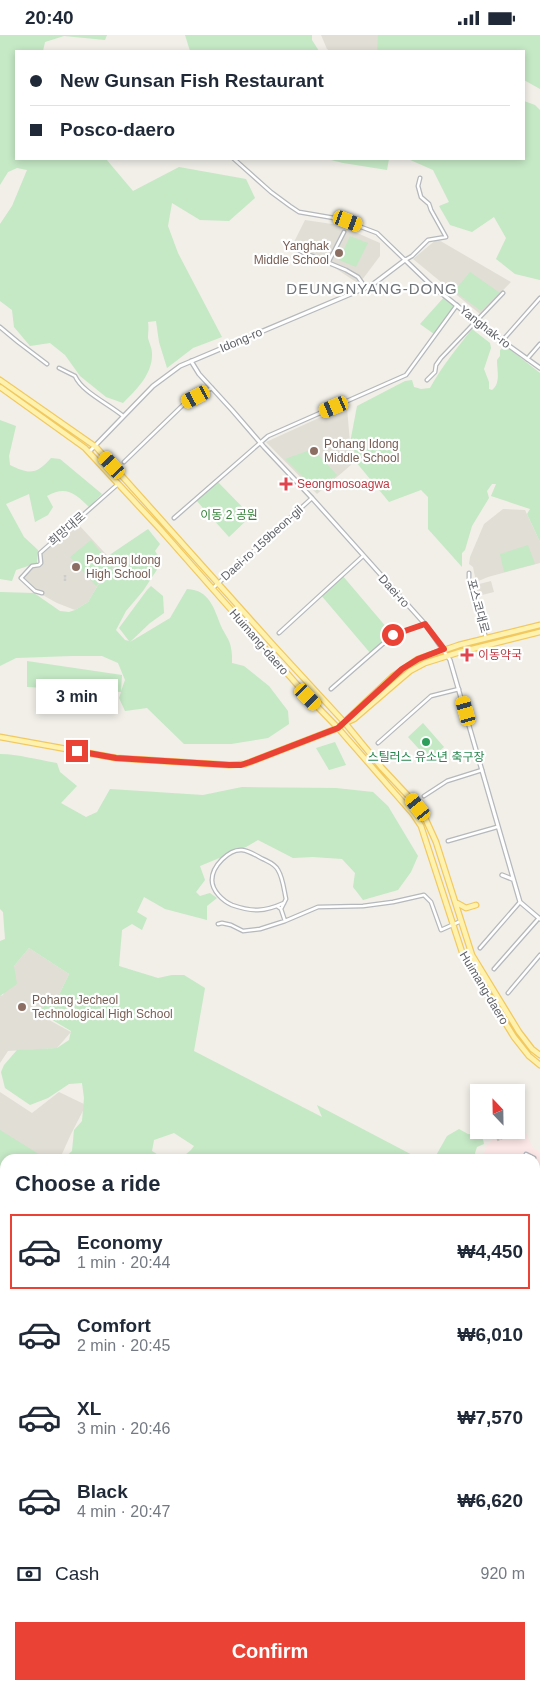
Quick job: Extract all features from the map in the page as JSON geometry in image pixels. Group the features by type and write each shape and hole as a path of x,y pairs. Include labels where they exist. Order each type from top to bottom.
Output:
{"main road":[{"name":"Huimang-daero","path":"0,380 96,447 404,791 426,820 436,842 472,955 519,1032 532,1049 540,1055"},
{"name":"Huimang-daero","path":"0,387 89,452 408,807 421,826 459,945 465,958 514,1037 529,1056 540,1065"},
{"path":"199,575 206,569"},
{"path":"229,607 235,602"},
{"path":"345,723 350,716 402,669 418,659 444,649 540,625"},
{"path":"0,737 116,758 241,765 338,728 354,719 410,671 425,663 540,632"},
{"path":"508,633 511,636 510,639"},
{"path":"456,903 466,908 476,905"}],"street":[{"name":"Yanghak-ro","path":"235,160 271,193 295,209 311,214 333,217 377,233 430,284 502,341 540,368"},
{"path":"405,260 428,240 446,237 431,210 430,204 421,197 418,186 420,178"},
{"path":"328,263 344,232"},
{"path":"300,251 358,277 365,287"},
{"name":"Idong-ro","path":"89,452 96,447 153,386 180,366 372,285 405,260"},
{"path":"427,381 435,372 436,365 441,358 503,293"},
{"path":"502,341 540,298"},
{"path":"174,517 268,436 406,375 457,305"},
{"path":"0,327 48,364"},
{"path":"527,359 540,344"},
{"name":"Daei-ro","path":"191,361 197,371 260,443 425,624 444,649 451,663 459,689 520,902"},
{"path":"59,368 75,375 77,381 93,395 124,417"},
{"path":"124,462 185,403 212,388"},
{"name":"희망대로","path":"42,593 35,591 21,578 32,566 41,563 40,553 118,484"},
{"name":"Daei-ro 159beon-gil","path":"212,589 312,498"},
{"path":"279,633 363,555"},
{"name":"포스코대로","path":"469,573 469,579 486,638"},
{"path":"331,689 393,635 425,624"},
{"path":"378,743 431,696 459,689"},
{"path":"424,796 447,781 482,770"},
{"path":"448,841 497,827"},
{"path":"281,909 284,903 286,899 280,874 275,865 250,852 241,850 234,851 224,858 216,868 212,877 215,891 228,903 257,911 284,903"},
{"path":"502,875 513,880"},
{"path":"218,924 231,925 243,931 260,929 318,907 363,906 394,902 424,895 431,901 441,930 462,921"},
{"path":"480,948 520,902 540,918 494,969"},
{"path":"277,906 281,909 285,921"},
{"path":"508,993 540,955"}],"shaded area":[{"path":"321,35 379,35 378,50 327,49"},
{"name":"Yanghak Middle School","path":"305,220 339,225 380,243 380,256 359,284 335,268 290,250"},
{"path":"437,239 511,282 480,314 413,259"},
{"name":"Pohang Idong Middle School","path":"343,407 347,407 350,443 358,459 317,494 266,442"},
{"path":"503,509 525,510 540,542 540,563 476,582 473,567 469,564 470,557 484,524"},
{"name":"Pohang Idong High School","path":"78,524 116,565 98,585 88,602 75,610 39,593 23,578 33,568 41,567 42,554"},
{"path":"491,581 494,592 478,596 475,585"},
{"name":"Pohang Jecheol Technological High School","path":"29,948 69,974 58,997 47,1002 38,1014 71,1032 57,1048 8,1051 0,1063 0,996 3,995 14,966"},
{"path":"0,1092 32,1113 59,1092 86,1105 62,1154 0,1154"},
{"path":"525,1131 533,1148 540,1152 540,1154 484,1154 486,1147 492,1140 525,1139"}],"green space":[{"path":"0,35 107,35 105,40 64,36 45,42 43,50 15,50 15,160 107,160 133,191 179,167 246,179 255,198 229,221 200,220 172,203 168,226 178,253 222,337 193,348 167,368 159,342 156,321 148,322 148,338 152,349 150,368 143,381 123,403 106,397 80,376 65,355 50,343 30,346 14,327 12,310 0,301 0,224 12,206 27,170 17,168 8,172 0,185"},
{"path":"185,35 312,35 312,40 318,50 190,50"},
{"path":"378,35 540,35 540,89 525,81 525,50 377,50"},
{"path":"525,101 535,105 540,110 540,280 515,274 496,259 506,238 494,217 472,232 450,225 439,206 449,202 433,170 410,160 525,160"},
{"path":"331,160 389,160 387,170"},
{"path":"350,236 368,243 356,267 339,260"},
{"path":"470,272 500,293 481,311 454,291"},
{"path":"445,296 457,305 434,334 420,324"},
{"path":"472,329 490,343 491,348 484,369 489,382 489,389 492,390 497,384 497,360 503,347 507,347 540,373 540,542 527,514 530,509 491,496 496,484 492,484 487,491 489,498 472,526 465,550 462,553 462,567 428,529 428,497 421,490 389,502 356,462 358,458 350,443 357,406 405,381 412,380 414,387 421,389 430,388"},
{"path":"0,420 16,426 9,456 10,465 23,470 33,471 42,467 51,458 60,459 102,494 89,507 80,498 65,491 54,493 47,496 53,507 48,515 35,522 29,494 6,504 24,537 38,550 37,563 16,570 12,581 0,579"},
{"path":"313,449 337,475 317,491 285,459"},
{"name":"이동 2 공원","path":"216,480 251,516 229,537 195,499"},
{"path":"148,529 160,544 155,551 162,562 143,591 126,611 116,630 125,640 129,641 119,628 151,586 163,596 164,613 130,642 170,618 187,589 201,593 210,601 229,642 232,652 232,663 244,666 269,686 288,711 289,724 268,738 231,744 184,744 147,708 125,711 119,698 121,692 27,687 27,661 122,675 121,691 125,680 118,663 102,656 16,658 0,666 0,592 34,593 60,611 69,612 75,610 88,602 98,585 116,565 108,556"},
{"path":"91,540 113,567 96,586 70,557"},
{"path":"528,545 535,564 504,572 500,554"},
{"path":"342,575 393,635 371,654 320,594"},
{"name":"스틸러스 유소년 축구장","path":"423,723 444,747 429,760 408,737"},
{"path":"335,742 346,765 329,770 316,748"},
{"path":"0,754 57,763 60,772 77,786 61,803 86,817 97,812 110,789 203,795 242,787 336,788 373,792 388,806 418,856 411,872 398,890 363,900 353,887 355,873 342,859 293,858 258,840 200,866 205,880 196,892 200,896 210,893 217,898 207,906 207,920 165,909 144,897 137,912 147,918 142,930 132,924 122,930 119,966 158,978 184,975 205,988 194,1051 322,1117 317,1105 410,1154 186,1154 194,1146 174,1133 154,1140 152,1151 157,1154 69,1154 72,1151 74,1130 82,1121 84,1098 82,1083 69,1084 48,1098 30,1105 5,1088 1,1072 4,1065 17,1050 57,1048 69,1040 71,1031 39,1012 47,1002 58,997 69,974 29,948 14,966 17,984 0,996 0,941 5,939 3,912 0,909"},
{"path":"459,1129 470,1134 470,1139 483,1139 484,1144 477,1147 475,1154 437,1154 447,1136"},
{"path":"0,1130 39,1154 0,1154"}],"tunnel":[{"path":"65,574 65,581"}],"place":[{"name":"Yanghak Middle School","path":"339,253"},
{"name":"Pohang Idong Middle School","path":"314,451"},
{"name":"Seongmosoagwa","path":"286,484"},
{"name":"Pohang Idong High School","path":"76,567"},
{"name":"이동약국","path":"467,655"},
{"name":"스틸러스 유소년 축구장","path":"426,742"},
{"name":"Pohang Jecheol Technological High School","path":"22,1007"}],"district":[{"name":"DEUNGNYANG-DONG","path":"372,289"}],"route":[{"path":"77,751 128,759 229,765 245,764 338,728 402,669 418,659 444,649 425,624 393,635"}]}
